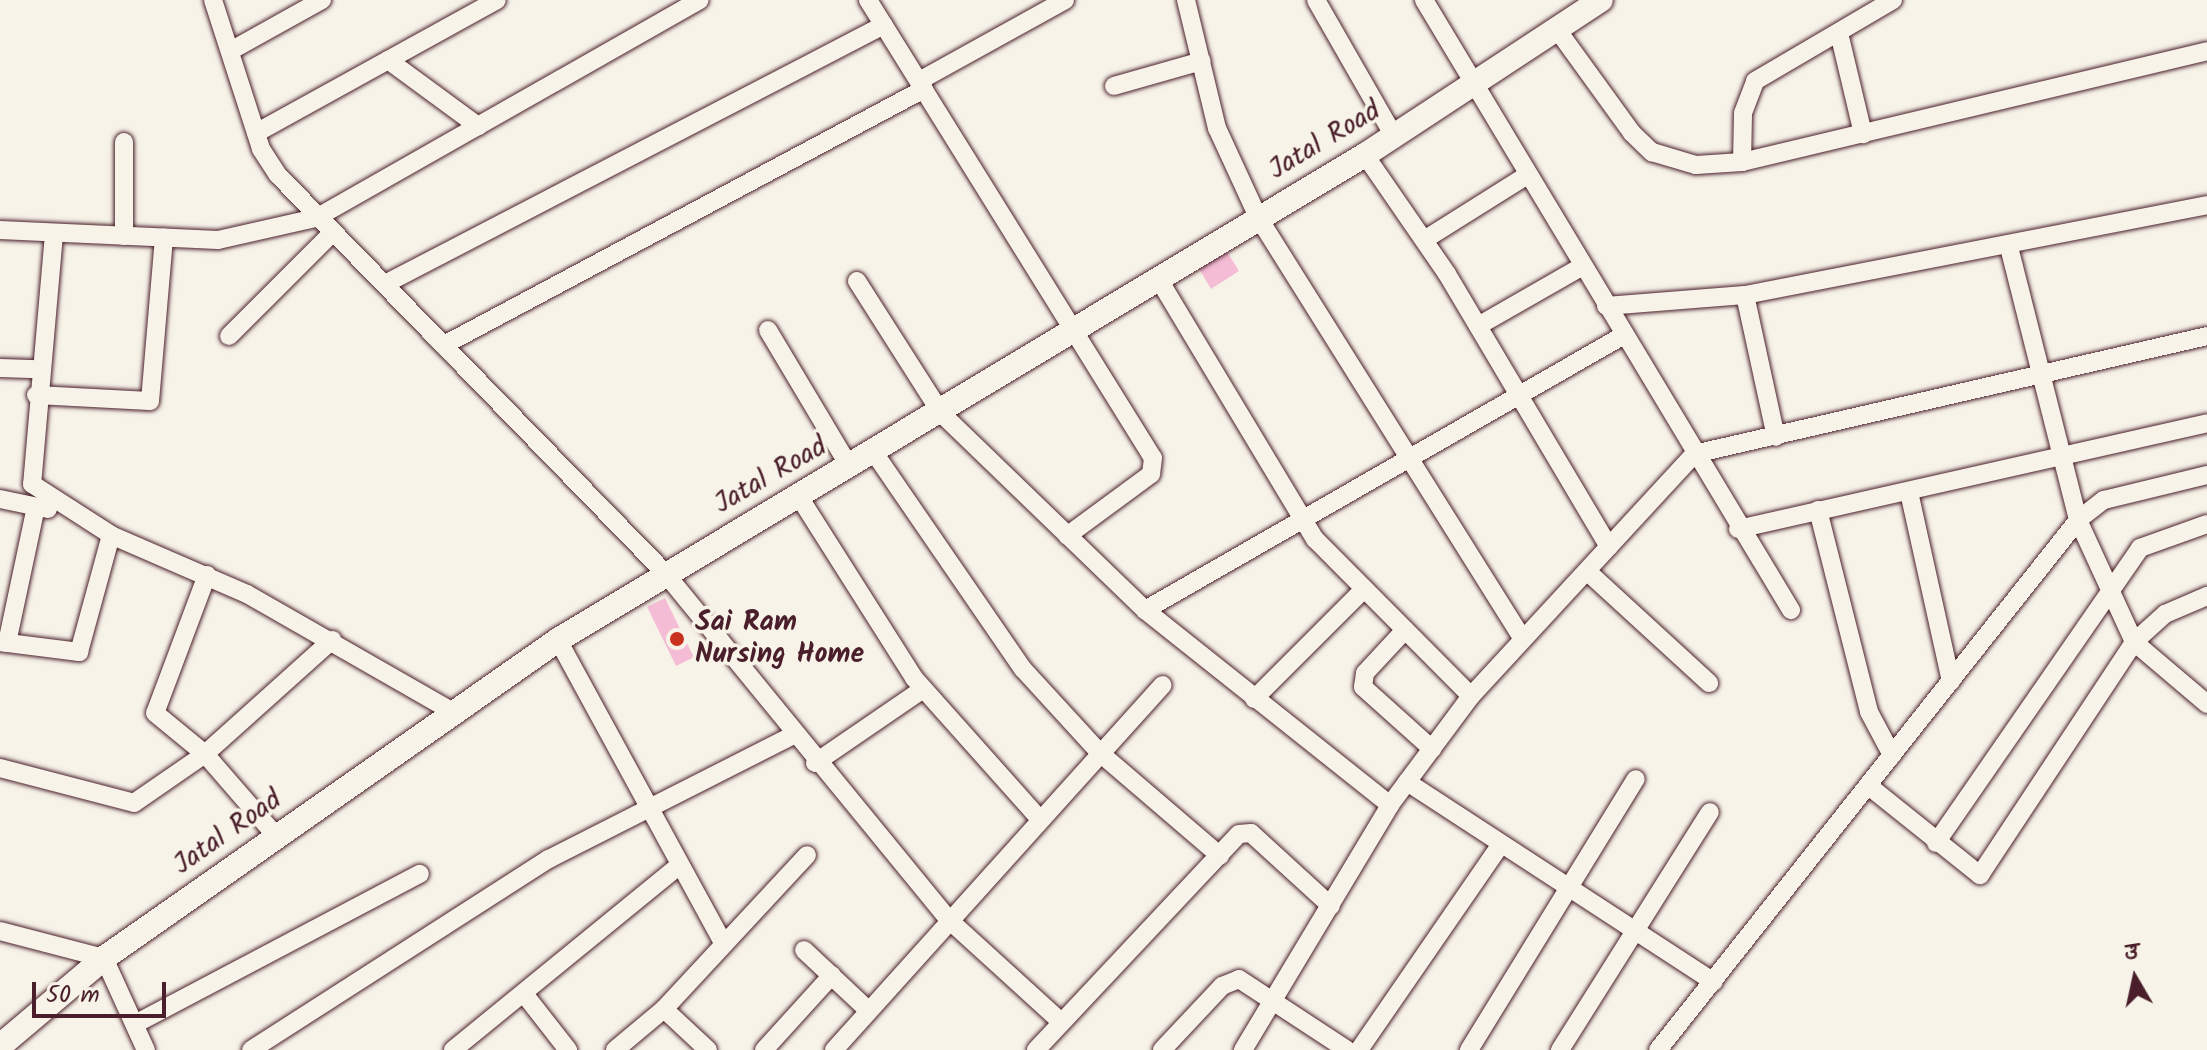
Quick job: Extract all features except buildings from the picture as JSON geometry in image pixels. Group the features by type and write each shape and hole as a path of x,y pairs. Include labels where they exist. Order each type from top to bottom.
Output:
{"main road":[{"name":"Jatal Road","path":"0,1046 104,958 451,711 558,640 665,573 941,413 1258,217 1365,155 1601,0"}],"street":[{"path":"213,0 232,50 256,133 278,175 330,235 385,284 665,573 815,763 949,920 1061,1022"},
{"path":"232,50 322,0"},
{"path":"256,133 497,0"},
{"path":"0,230 164,238 243,237 316,218 699,0"},
{"path":"444,345 922,85 1065,0"},
{"path":"1186,0 1217,128 1258,217 1522,638"},
{"path":"1316,0 1394,136"},
{"path":"1424,0 1470,84 1624,335 1738,529 1791,610"},
{"path":"1742,162 1743,113 1755,81 1893,0"},
{"path":"875,3 884,25 1076,330 1156,467 1067,536"},
{"path":"385,284 884,25"},
{"path":"1556,28 1652,152 1696,165 1742,162 2207,51"},
{"path":"1839,33 1863,134"},
{"path":"388,60 478,126"},
{"path":"1114,86 1202,61"},
{"path":"124,142 124,236"},
{"path":"1365,155 1478,326 1609,547"},
{"path":"1424,240 1526,176"},
{"path":"1606,306 1745,295 2009,247 2207,205"},
{"path":"54,234 38,369 32,484 74,514 111,535 207,575 332,640 451,711"},
{"path":"229,336 330,235"},
{"path":"36,395 150,401 164,238"},
{"path":"2009,247 2036,374 2078,520 2134,642 2207,704"},
{"path":"1478,326 1581,267"},
{"path":"1158,278 1302,519 1362,591 1471,696"},
{"path":"857,281 941,413 1145,610 1390,805"},
{"path":"1745,295 1776,437"},
{"path":"768,330 849,466"},
{"path":"1145,610 1521,398 1624,335"},
{"path":"1243,1050 1390,805 1471,696 1522,638 1589,573 1694,454 2207,336"},
{"path":"0,368 38,369"},
{"path":"1738,529 2207,423"},
{"path":"873,451 991,629 1100,753 1220,856"},
{"path":"1658,1050 1870,787 2078,520 2104,500 2207,475"},
{"path":"1909,492 1951,681"},
{"path":"798,495 923,689 1038,817"},
{"path":"0,499 74,514"},
{"path":"36,507 4,642 79,652 111,535"},
{"path":"1818,510 1869,712 1892,755"},
{"path":"1936,843 2110,587 2152,540 2207,524"},
{"path":"1589,573 1709,683"},
{"path":"207,575 155,713 205,754 276,836"},
{"path":"1254,699 1362,591"},
{"path":"1870,787 1974,875 1983,873 2134,642 2165,614 2207,596"},
{"path":"1404,631 1365,673 1363,687 1432,749"},
{"path":"0,768 134,803 205,754 332,640"},
{"path":"558,640 723,943"},
{"path":"834,1050 1038,817 1163,685"},
{"path":"815,763 923,689"},
{"path":"251,1050 477,902 647,806 793,735"},
{"path":"1469,1050 1571,892 1636,779"},
{"path":"1407,782 1571,892 1714,982"},
{"path":"1560,1050 1710,812"},
{"path":"1036,1050 1239,834 1251,833 1331,906"},
{"path":"1359,1050 1501,844"},
{"path":"615,1050 664,1009 807,855"},
{"path":"453,1050 525,995 679,866"},
{"path":"135,1024 420,874"},
{"path":"0,931 104,958 146,1050"},
{"path":"804,950 868,1010"},
{"path":"764,1050 832,975"},
{"path":"1162,1050 1228,981 1246,982 1347,1050"},
{"path":"525,995 568,1050"},
{"path":"664,1009 708,1050"}],"place":[{"name":"Sai Ram Nursing Home","path":"677,639"}]}
